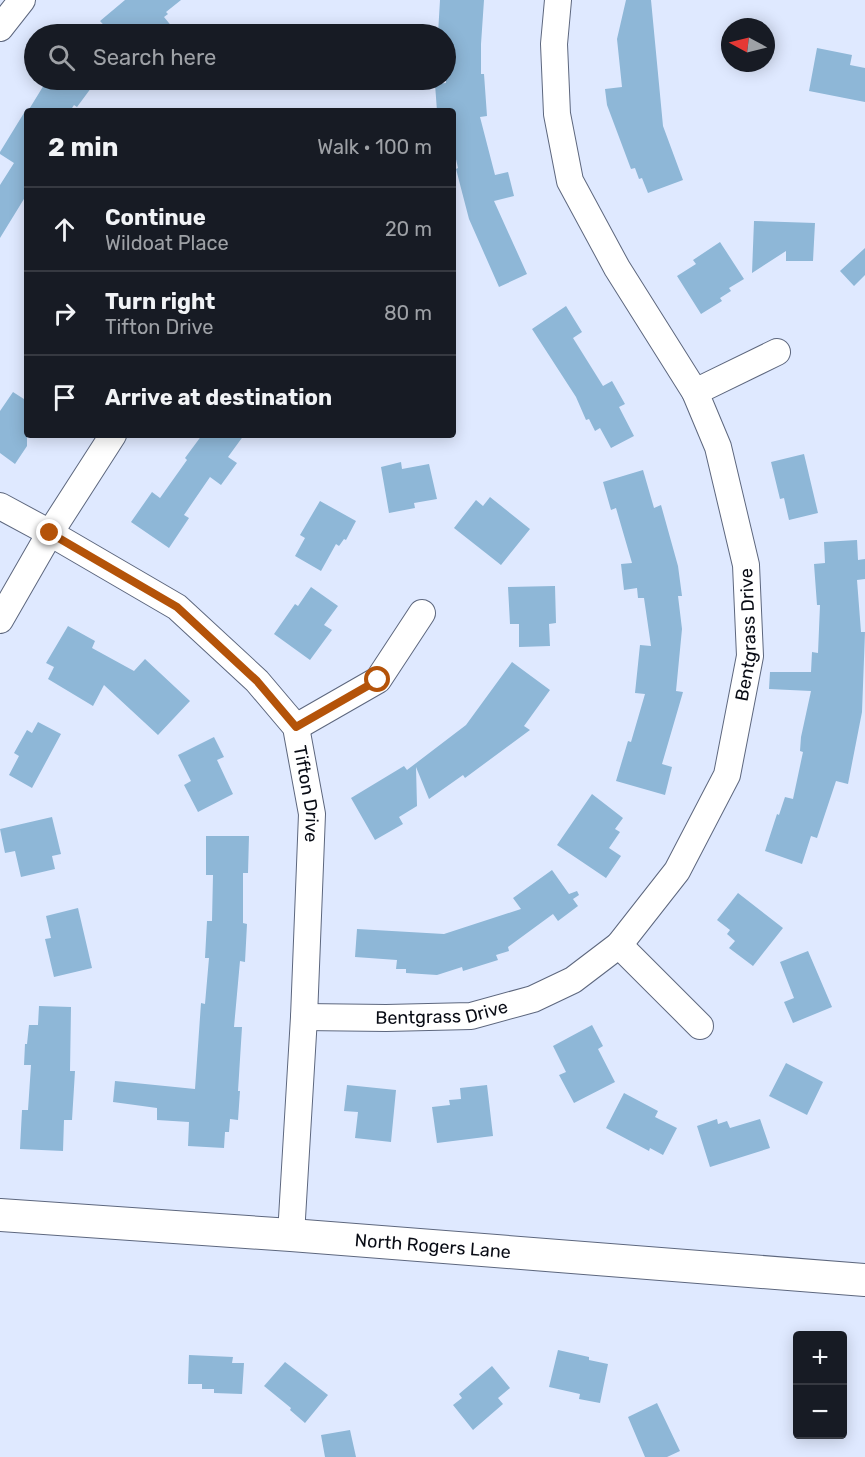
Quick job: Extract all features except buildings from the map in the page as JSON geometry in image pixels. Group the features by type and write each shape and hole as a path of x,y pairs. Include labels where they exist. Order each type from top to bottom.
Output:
{"street":[{"path":"0,28 22,0"},
{"name":"Bentgrass Drive","path":"304,1017 471,1016 533,999 573,980 619,945 677,872 727,774 750,656 746,565 718,447 695,392 617,268 570,181 558,114 554,44 558,0"},
{"path":"695,392 777,352"},
{"path":"0,620 50,533 111,438"},
{"name":"Tifton Drive","path":"0,506 177,607 257,681 296,727 312,814 304,1017 291,1235"},
{"path":"296,727 378,680 422,613"},
{"path":"619,945 700,1026"},
{"name":"North Rogers Lane","path":"0,1215 291,1235 865,1280"}],"route":[{"path":"50,533 177,607 257,681 296,727 378,680"}]}
